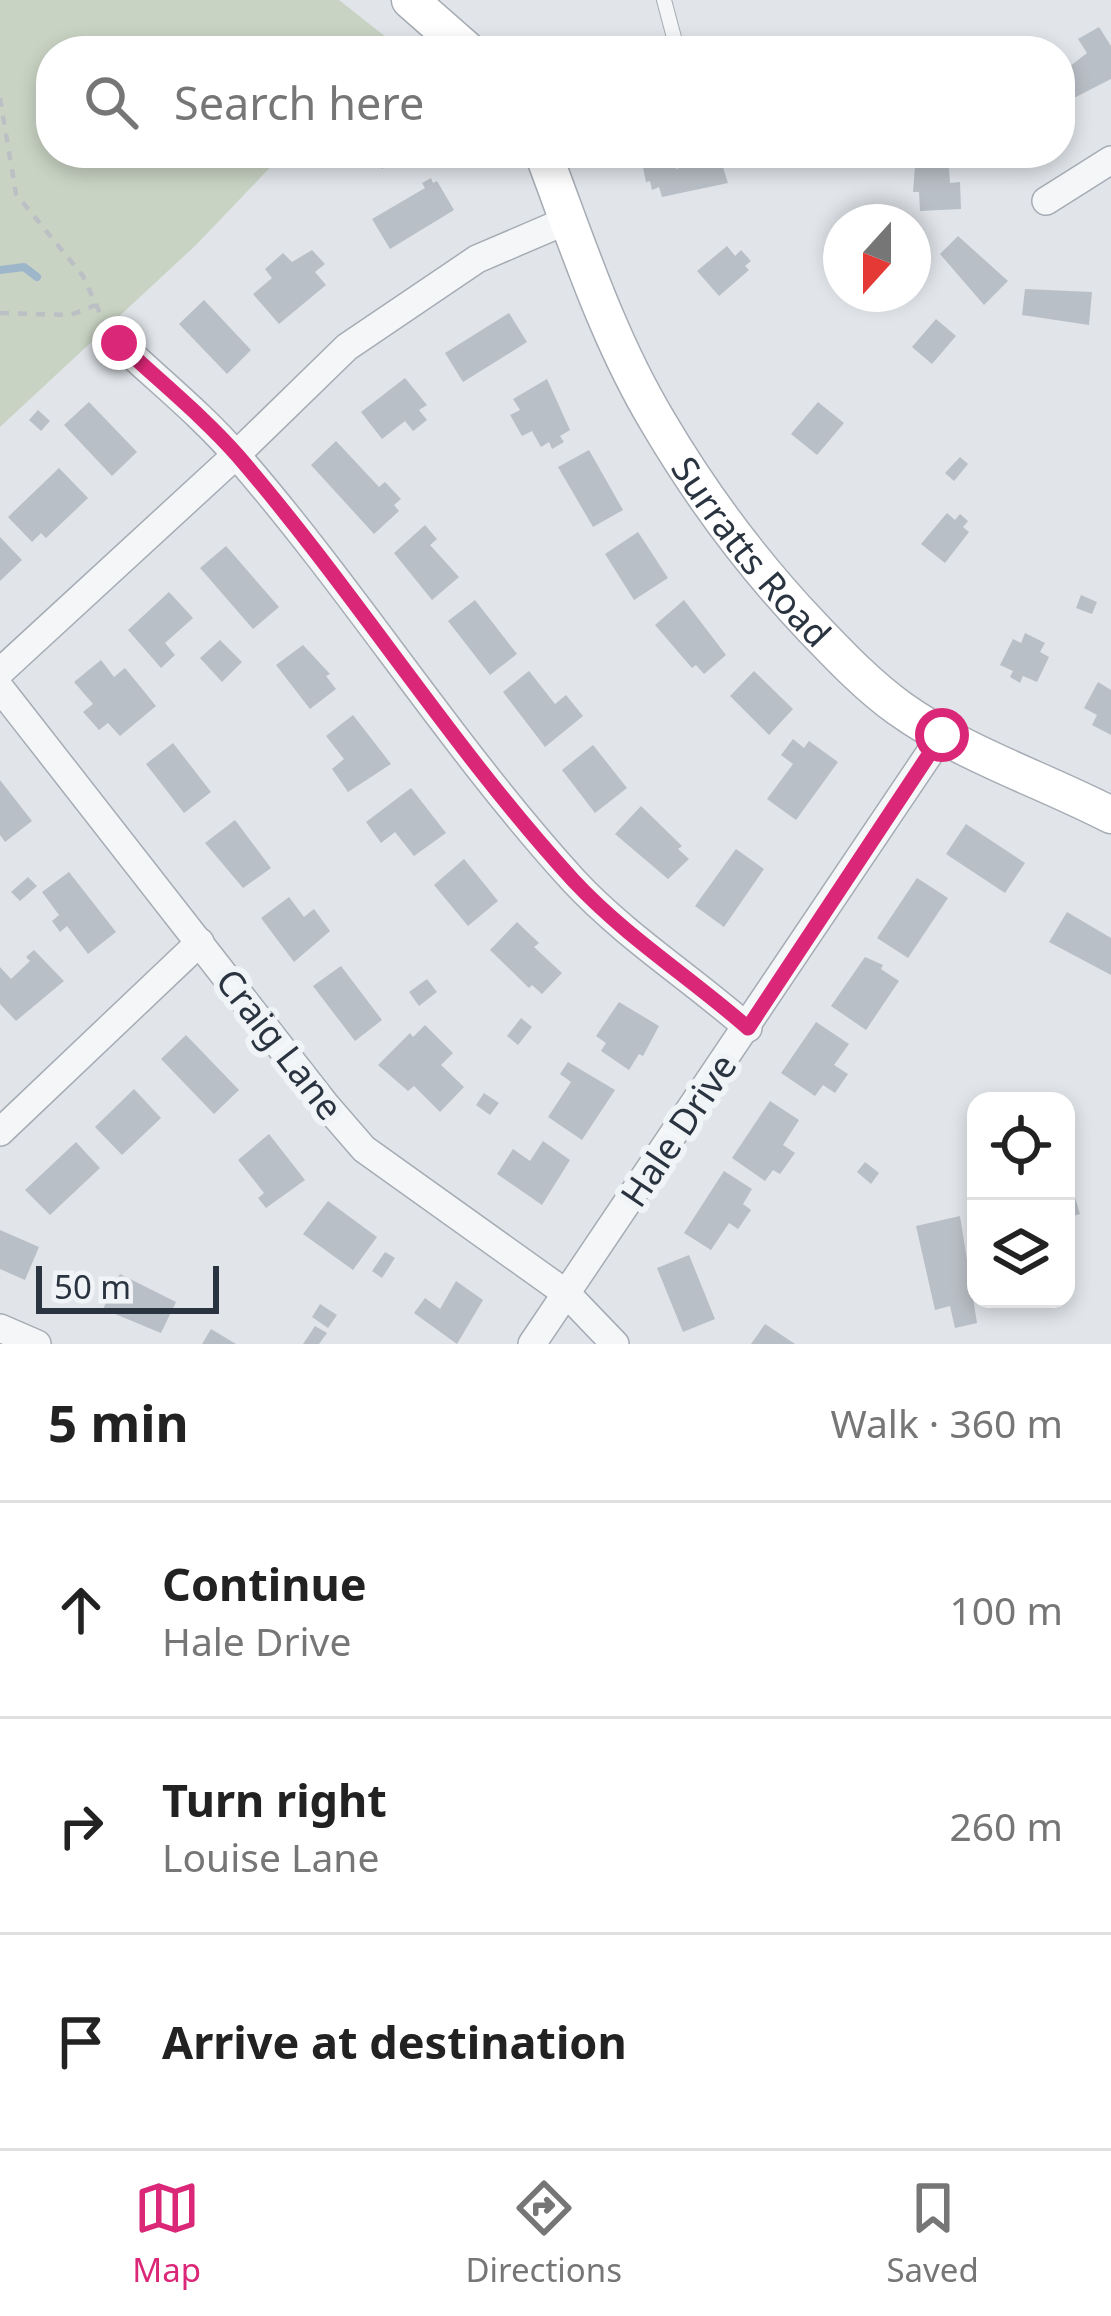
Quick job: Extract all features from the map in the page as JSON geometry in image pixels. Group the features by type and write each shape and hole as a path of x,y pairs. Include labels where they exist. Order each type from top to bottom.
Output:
{"main road":[{"path":"410,0 451,36"},
{"name":"Surratts Road","path":"549,168 616,337 657,421 732,532 833,651 897,707 942,735 1111,815"}],"street":[{"path":"1046,201 1111,160"},
{"path":"0,672 237,454 299,390 380,322 477,260 568,220"},
{"path":"119,343 237,454 574,881 644,949 700,986 748,1028"},
{"name":"Craig Lane","path":"0,688 364,1149 567,1294 615,1344"},
{"name":"Hale Drive","path":"532,1344 942,735"},
{"path":"0,1132 200,942"},
{"path":"0,1328 37,1344"}],"lane":[{"path":"664,0 674,36"}],"path":[{"path":"0,98 16,194 83,276 119,343"},
{"path":"0,314 70,315 96,305"}],"green space":[{"path":"0,0 339,0 385,36 36,36 36,168 270,168 196,245 0,427"}],"building":[{"path":"1099,27 1111,46 1111,79 1075,97 1075,62 1087,53 1078,39"},
{"path":"643,168 723,168 728,183 662,197 659,187 652,190 650,181 646,182"},
{"path":"915,168 949,168 950,183 960,182 961,209 931,210 931,204 920,204 919,192 913,192"},
{"path":"431,178 454,210 390,249 372,219 425,188 422,183"},
{"path":"958,236 1008,281 984,305 940,254"},
{"path":"727,246 735,256 741,250 751,261 745,266 749,270 719,296 697,271"},
{"path":"312,250 325,264 315,272 326,285 279,324 253,294 272,278 265,269 283,253 292,262"},
{"path":"1025,289 1092,292 1089,325 1022,315"},
{"path":"204,300 251,350 227,374 179,324"},
{"path":"509,313 527,342 463,382 445,353"},
{"path":"936,319 956,336 932,364 912,347"},
{"path":"405,378 427,405 419,410 427,420 413,431 405,421 382,439 361,412"},
{"path":"547,379 570,430 560,436 564,442 552,449 549,442 541,447 532,431 522,436 510,415 520,410 513,399"},
{"path":"89,402 137,452 112,476 64,425"},
{"path":"818,402 844,423 817,455 791,434"},
{"path":"38,410 50,421 41,431 29,420"},
{"path":"336,441 379,487 385,482 401,499 394,505 399,511 374,534 311,465"},
{"path":"589,450 623,510 593,527 558,467"},
{"path":"960,457 968,464 954,481 945,473"},
{"path":"59,468 88,498 46,538 41,533 32,542 8,517"},
{"path":"947,513 955,520 960,514 968,521 963,527 969,532 945,563 921,544"},
{"path":"425,525 437,539 430,545 459,577 432,600 394,553"},
{"path":"638,532 668,578 634,600 605,554"},
{"path":"0,537 22,560 0,581"},
{"path":"226,546 279,607 253,629 200,568"},
{"path":"169,592 193,618 165,643 175,655 161,668 128,630"},
{"path":"1081,595 1097,602 1092,614 1076,608"},
{"path":"475,600 517,654 490,675 448,621"},
{"path":"684,600 726,655 704,674 696,665 692,668 655,625"},
{"path":"1025,633 1045,643 1040,652 1049,657 1037,682 1023,676 1020,683 1010,677 1013,671 1000,665 1013,639 1021,643"},
{"path":"220,640 242,662 222,682 200,658"},
{"path":"303,645 330,674 326,676 336,689 310,709 276,665"},
{"path":"101,660 114,677 125,668 156,706 120,736 108,723 99,730 83,712 93,704 74,682"},
{"path":"529,671 555,704 566,695 583,716 545,747 503,692"},
{"path":"754,671 793,709 769,735 730,696"},
{"path":"1098,682 1111,690 1111,735 1092,725 1097,715 1084,708"},
{"path":"353,715 391,764 348,792 332,769 344,759 326,736"},
{"path":"793,739 804,748 809,741 838,762 796,820 767,799 793,764 781,755"},
{"path":"173,743 211,792 184,813 146,764"},
{"path":"593,745 627,788 595,813 562,770"},
{"path":"0,780 32,821 5,842 0,835"},
{"path":"411,788 446,833 414,856 395,832 381,843 366,822"},
{"path":"641,806 689,859 668,879 615,834"},
{"path":"235,820 271,868 243,888 205,843"},
{"path":"966,824 1025,863 1005,893 946,854"},
{"path":"736,849 764,869 724,927 695,906"},
{"path":"464,859 498,901 468,926 434,885"},
{"path":"69,872 116,932 88,954 67,926 60,932 52,921 59,915 42,892"},
{"path":"28,877 37,886 20,901 11,892"},
{"path":"917,878 948,898 908,958 877,938"},
{"path":"289,897 304,917 314,909 330,931 294,962 261,918"},
{"path":"1067,912 1111,938 1111,975 1049,942"},
{"path":"517,922 539,943 534,947 562,973 542,994 532,985 529,988 490,950"},
{"path":"34,950 64,981 16,1021 0,1004 0,967 11,979 30,961 26,957"},
{"path":"865,957 883,965 881,969 899,981 866,1030 831,1006"},
{"path":"341,966 382,1020 355,1041 313,986"},
{"path":"427,979 437,992 419,1006 409,992"},
{"path":"619,1002 659,1026 643,1056 639,1054 629,1070 601,1051 606,1043 596,1036"},
{"path":"521,1018 532,1027 518,1045 507,1036"},
{"path":"816,1022 849,1044 834,1065 848,1074 835,1093 823,1085 815,1096 781,1073"},
{"path":"425,1025 453,1053 441,1065 464,1087 440,1112 414,1086 408,1091 378,1065 410,1033 413,1037"},
{"path":"186,1035 239,1090 214,1114 161,1059"},
{"path":"568,1062 615,1090 582,1140 548,1117 571,1082 560,1074"},
{"path":"134,1089 161,1118 122,1155 95,1127"},
{"path":"484,1093 499,1103 490,1115 476,1105"},
{"path":"770,1101 799,1120 783,1145 795,1153 780,1174 773,1170 765,1181 732,1158"},
{"path":"269,1134 305,1180 266,1208 258,1198 264,1193 238,1160"},
{"path":"543,1141 570,1160 542,1205 497,1174 513,1149 530,1161"},
{"path":"76,1142 100,1168 50,1215 25,1190"},
{"path":"865,1162 879,1173 871,1184 857,1172"},
{"path":"724,1171 752,1189 743,1204 751,1210 738,1229 729,1223 711,1250 684,1233"},
{"path":"328,1201 377,1237 353,1270 303,1234"},
{"path":"960,1216 967,1260 967,1308 975,1308 977,1323 955,1328 950,1306 935,1310 916,1226"},
{"path":"0,1230 39,1247 25,1280 0,1269"},
{"path":"385,1252 395,1258 382,1278 372,1271"},
{"path":"689,1255 715,1319 683,1332 657,1268"},
{"path":"120,1274 176,1302 161,1333 103,1309"},
{"path":"456,1281 483,1300 457,1344 414,1313 425,1298 440,1309"},
{"path":"320,1304 337,1315 328,1328 312,1317"},
{"path":"765,1324 795,1344 751,1344"},
{"path":"315,1326 327,1333 319,1344 303,1344"},
{"path":"211,1329 236,1344 202,1344"}],"waterway":[{"path":"0,270 24,267 37,277"}],"route":[{"path":"119,343 237,454 574,881 644,949 700,986 748,1028 942,735"}]}
